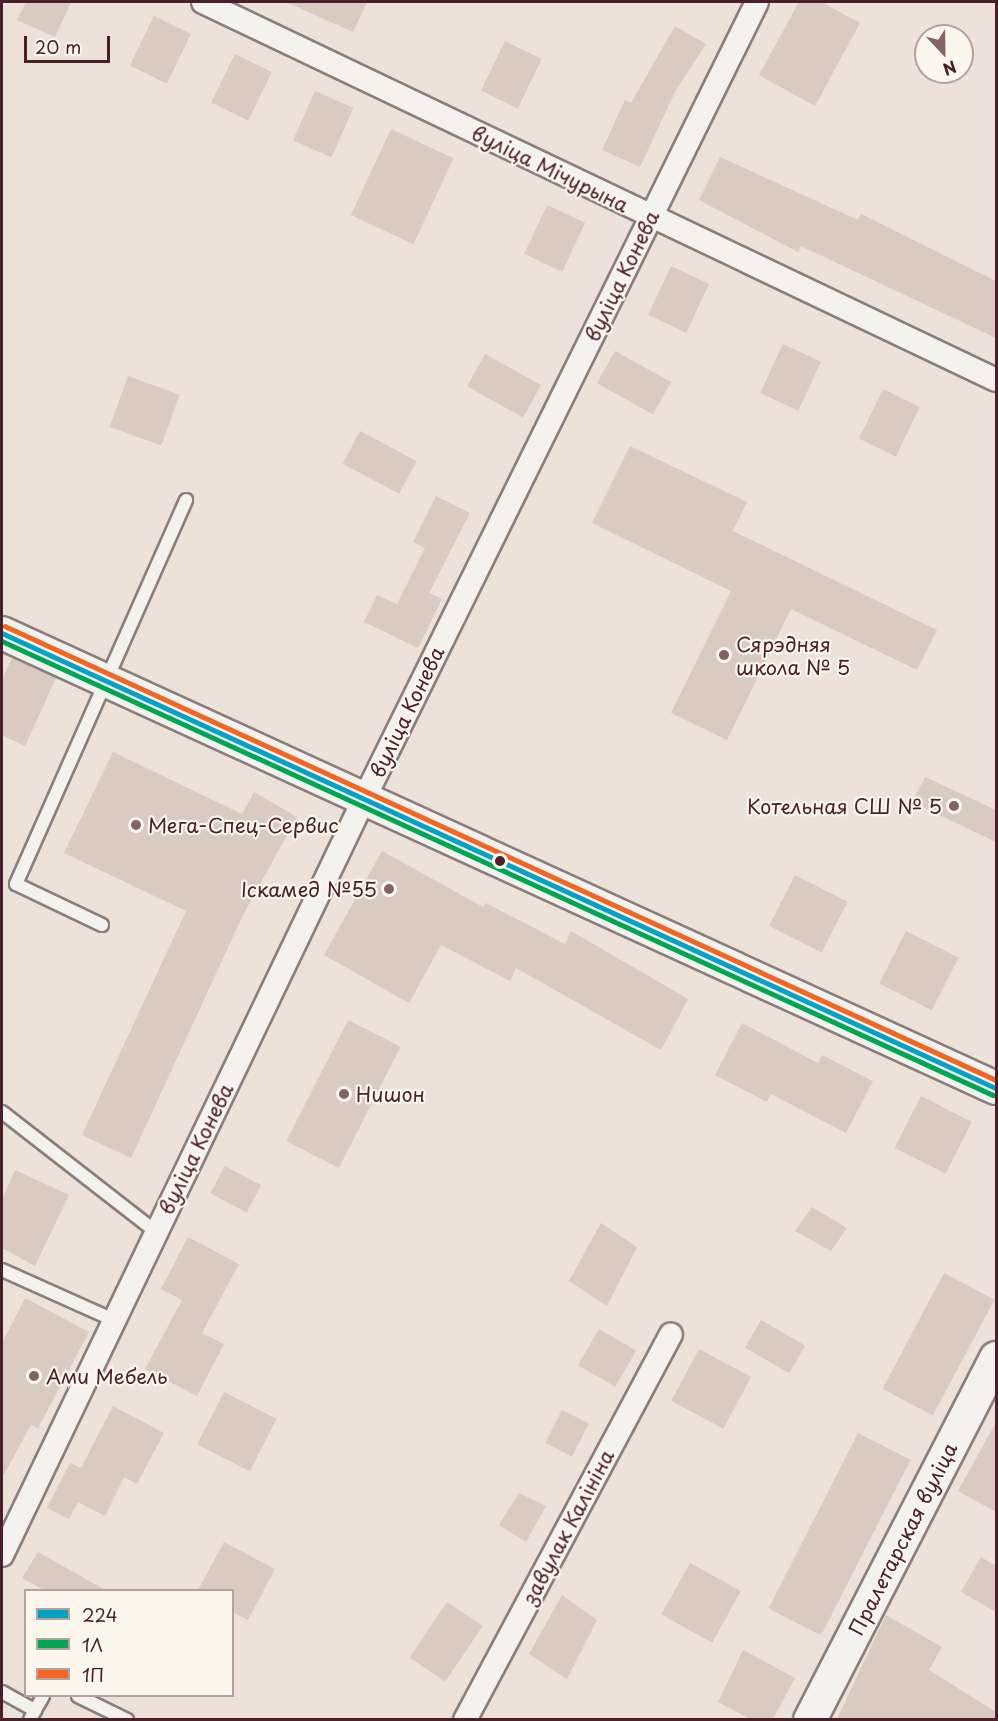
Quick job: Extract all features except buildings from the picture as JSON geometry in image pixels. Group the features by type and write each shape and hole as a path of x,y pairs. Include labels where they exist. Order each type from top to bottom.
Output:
{"street":[{"name":"вуліца Мічурына","path":"203,2 996,380"},
{"name":"вуліца Конева","path":"2,1555 365,797 757,2"},
{"path":"2,633 365,797 996,1088"},
{"name":"завулак Калініна","path":"465,1719 671,1335"},
{"name":"Пралетарская вуліца","path":"810,1719 996,1358"}],"lane":[{"path":"102,925 16,884 186,501"},
{"path":"2,1112 156,1232"},
{"path":"2,1270 114,1320"},
{"path":"2,1692 32,1715 42,1697"},
{"path":"82,1697 127,1719"}],"transit line":[{"name":"1П","path":"5,626 996,1080"},
{"name":"224","path":"2,633 996,1088"},
{"name":"1Л","path":"2,641 993,1095"}],"place":[{"name":"Сярэдняя школа № 5","path":"724,655"},
{"name":"Котельная СШ № 5","path":"954,806"},
{"name":"Мега-Спец-Сервис","path":"136,825"},
{"name":"Іскамед №55","path":"389,889"},
{"name":"Нишон","path":"344,1094"},
{"name":"Ами Мебель","path":"34,1376"}]}
